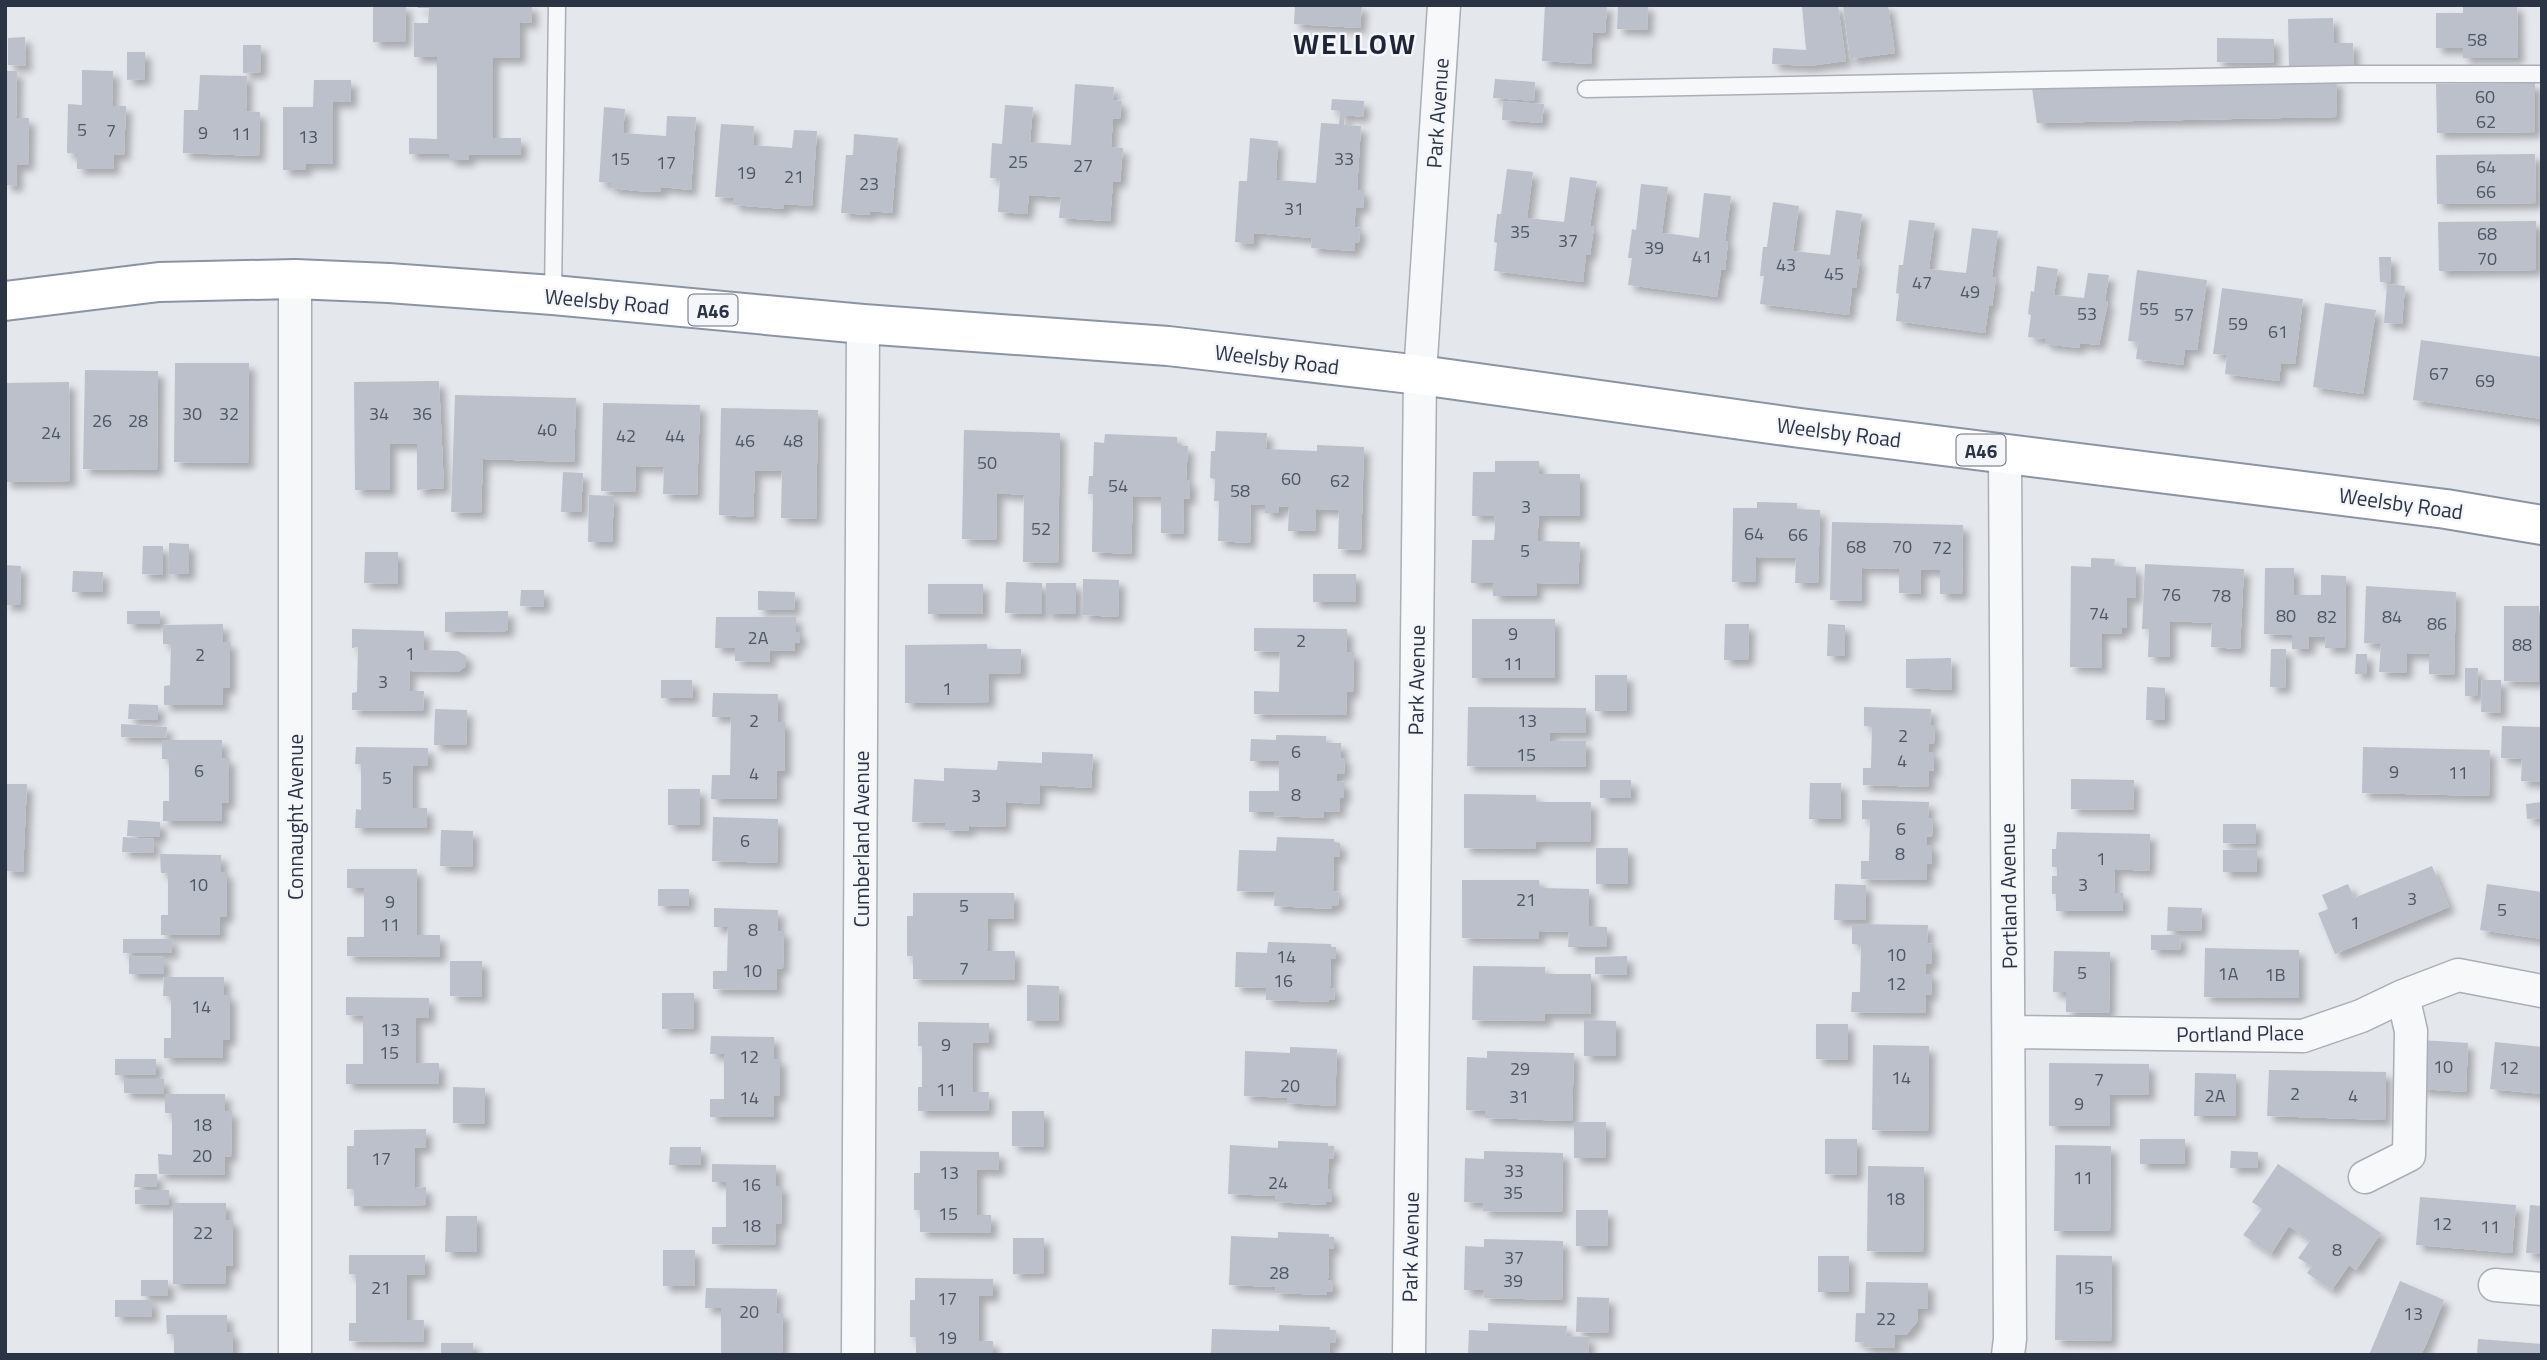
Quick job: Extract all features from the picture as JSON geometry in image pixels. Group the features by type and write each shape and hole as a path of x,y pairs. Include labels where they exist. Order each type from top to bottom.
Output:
{"highway":[{"name":"Weelsby Road","path":"5,301 159,282 295,279 553,295 863,324 1168,346 1420,375 1800,428 2446,509 2542,525"}],"street":[{"name":"Park Avenue","path":"1409,1355 1420,375 1444,5"},
{"name":"Connaught Avenue","path":"295,279 295,1355"},
{"name":"Cumberland Avenue","path":"858,1355 863,324"},
{"name":"Portland Avenue","path":"2005,453 2009,1347"},
{"name":"Portland Place","path":"2009,1032 2303,1036 2361,1016 2458,975 2542,991"},
{"path":"2365,1177 2409,1155 2411,1031 2403,996"},
{"path":"2495,1285 2542,1289"}],"lane":[{"path":"553,295 557,5"},
{"path":"1586,89 2354,74 2542,74"}],"building":[{"path":"373,5 406,5 405,42 373,42"},
{"path":"418,5 532,5 532,23 520,22 520,58 493,58 493,138 521,138 521,155 469,155 469,160 449,160 449,154 409,154 409,138 437,139 437,57 414,57 414,23 428,23 429,8 418,8"},
{"path":"1295,5 1362,5 1360,28 1294,24"},
{"path":"1545,5 1607,5 1605,33 1593,32 1591,64 1542,61"},
{"path":"1618,5 1648,5 1647,30 1617,29"},
{"path":"1838,5 1846,61 1809,66 1772,64 1773,48 1806,50 1802,6"},
{"path":"1843,5 1888,5 1895,53 1850,59"},
{"path":"2463,5 2517,5 2518,58 2463,58 2463,48 2436,48 2436,13 2463,13"},
{"path":"2333,18 2334,43 2353,43 2354,66 2289,68 2288,19"},
{"path":"25,37 26,66 8,65 8,38"},
{"path":"2217,38 2274,39 2274,63 2217,62"},
{"path":"243,45 261,45 261,72 243,73"},
{"path":"127,52 145,52 145,79 127,80"},
{"path":"82,70 113,71 112,106 126,106 124,155 114,154 114,169 77,169 77,154 67,153 68,104 82,105"},
{"path":"5,71 17,71 16,118 29,118 28,165 17,165 17,186 5,185"},
{"path":"200,75 247,76 246,111 260,112 259,156 183,153 184,110 198,110"},
{"path":"1495,79 1535,82 1534,101 1493,98"},
{"path":"314,80 351,80 351,102 333,102 333,164 306,164 306,170 283,170 283,107 313,107"},
{"path":"2337,80 2336,117 2037,123 2032,88"},
{"path":"2535,83 2535,132 2437,133 2436,84"},
{"path":"1075,84 1114,87 1113,100 1121,101 1120,119 1113,119 1111,147 1123,148 1120,182 1113,181 1110,221 1059,218 1061,197 1029,195 1027,214 998,212 1000,178 990,178 992,143 1002,144 1005,105 1033,107 1030,142 1071,145"},
{"path":"1332,99 1364,101 1363,117 1345,115 1344,125 1361,126 1357,190 1364,190 1363,208 1356,207 1354,227 1360,228 1355,251 1311,248 1312,238 1254,233 1253,244 1235,242 1239,181 1247,181 1250,138 1278,141 1276,180 1316,183 1321,123 1339,124 1340,111 1331,110"},
{"path":"1503,101 1544,104 1542,123 1502,120"},
{"path":"604,107 625,109 623,133 666,136 667,116 696,117 691,190 661,187 661,192 638,191 610,188 610,183 599,182"},
{"path":"721,124 754,126 753,145 792,148 794,130 817,131 812,206 784,204 784,209 733,205 733,198 715,197"},
{"path":"854,134 898,138 892,213 841,213 846,155 853,155"},
{"path":"2535,154 2536,203 2437,204 2436,155"},
{"path":"1507,169 1533,172 1527,218 1564,222 1570,177 1597,181 1590,226 1594,227 1590,255 1586,254 1583,282 1494,271 1497,214 1501,214"},
{"path":"1641,184 1668,187 1662,233 1699,238 1704,193 1731,196 1725,241 1728,242 1725,270 1721,270 1717,297 1628,285 1632,258 1628,258 1632,229 1636,230"},
{"path":"1773,202 1799,206 1793,251 1830,255 1836,210 1862,214 1856,259 1860,259 1856,288 1852,288 1849,315 1760,304 1764,276 1760,276 1763,247 1767,247"},
{"path":"1909,220 1935,223 1929,269 1966,273 1972,228 1998,231 1992,277 1996,278 1985,333 1896,321 1899,265 1903,265"},
{"path":"2536,221 2536,270 2439,271 2438,222"},
{"path":"2379,257 2391,257 2391,282 2380,282"},
{"path":"2037,266 2058,269 2054,295 2084,298 2088,273 2109,275 2105,301 2108,302 2099,345 2080,343 2079,348 2045,344 2045,339 2028,337 2031,315 2028,314"},
{"path":"2137,270 2207,280 2197,350 2185,349 2183,365 2136,359 2138,342 2128,341"},
{"path":"2387,284 2405,286 2402,324 2384,323"},
{"path":"2222,288 2303,299 2295,364 2281,363 2279,381 2225,374 2227,355 2213,354"},
{"path":"2325,303 2376,310 2363,394 2313,387"},
{"path":"2421,340 2542,357 2542,419 2413,400"},
{"path":"175,363 249,363 248,463 174,462"},
{"path":"85,370 158,371 157,470 83,469"},
{"path":"439,381 444,488 417,490 417,444 390,444 390,490 355,490 354,382"},
{"path":"69,382 70,481 5,482 5,383"},
{"path":"455,395 576,398 574,462 483,459 481,513 451,512"},
{"path":"603,403 700,405 697,495 663,494 664,467 636,466 635,492 601,491"},
{"path":"721,408 818,410 816,519 781,518 782,471 755,471 753,517 719,515"},
{"path":"964,430 1060,433 1058,563 1023,562 1024,495 997,493 996,540 962,539"},
{"path":"1216,431 1267,433 1266,449 1317,451 1317,445 1364,447 1361,550 1338,549 1339,510 1316,509 1315,531 1288,531 1289,507 1279,507 1279,513 1265,513 1265,505 1251,504 1250,543 1218,541 1219,501 1214,501 1215,479 1210,478 1211,451 1215,451"},
{"path":"1105,434 1177,437 1177,446 1188,446 1186,480 1190,480 1190,498 1184,499 1183,534 1161,533 1161,497 1133,496 1131,554 1092,552 1093,494 1088,494 1089,476 1093,476 1094,442 1104,443"},
{"path":"1495,461 1539,461 1539,474 1580,474 1580,516 1539,516 1538,529 1538,541 1580,542 1578,584 1537,583 1536,596 1493,596 1493,583 1471,583 1472,540 1494,540 1495,528 1494,516 1472,516 1473,472 1495,472"},
{"path":"563,472 583,473 581,512 561,512"},
{"path":"589,495 614,496 612,542 588,542"},
{"path":"1757,502 1797,503 1797,509 1820,510 1818,583 1795,583 1796,558 1756,557 1755,582 1732,582 1733,508 1757,508"},
{"path":"1832,522 1963,525 1962,594 1940,594 1940,570 1921,570 1921,594 1899,593 1899,569 1862,568 1862,601 1830,600"},
{"path":"169,543 189,544 189,574 169,574"},
{"path":"143,546 163,546 163,575 142,574"},
{"path":"365,552 398,552 398,584 364,583"},
{"path":"2091,558 2115,559 2114,566 2136,567 2136,598 2127,598 2127,628 2122,628 2121,634 2102,633 2102,668 2070,667 2071,566 2091,567"},
{"path":"2145,564 2244,569 2240,649 2211,647 2212,623 2170,621 2170,657 2148,657 2149,629 2142,629"},
{"path":"5,565 21,566 20,605 5,605"},
{"path":"2265,568 2294,568 2294,595 2321,595 2321,575 2346,576 2345,648 2325,648 2326,637 2309,637 2309,649 2292,649 2292,635 2264,634"},
{"path":"73,571 103,572 102,592 72,592"},
{"path":"1313,574 1356,574 1356,602 1313,602"},
{"path":"1083,579 1119,580 1118,617 1082,615"},
{"path":"1006,582 1042,583 1042,614 1005,613"},
{"path":"1046,583 1076,583 1076,614 1046,614"},
{"path":"928,584 983,584 983,614 928,614"},
{"path":"2366,586 2456,592 2454,675 2429,674 2429,654 2407,653 2406,673 2379,672 2381,644 2364,643"},
{"path":"521,590 544,590 544,607 520,606"},
{"path":"758,591 795,592 794,610 758,610"},
{"path":"2504,606 2539,606 2539,682 2504,681"},
{"path":"127,611 160,611 160,624 127,624"},
{"path":"508,611 508,631 445,632 445,612"},
{"path":"716,617 796,617 796,632 800,632 800,643 795,642 795,651 770,651 770,662 735,661 735,648 715,648"},
{"path":"1472,619 1555,619 1555,678 1472,678"},
{"path":"223,624 223,642 230,642 230,688 223,688 223,705 164,705 164,686 170,685 171,644 163,644 163,625"},
{"path":"1725,624 1749,624 1748,660 1724,660"},
{"path":"1828,624 1845,625 1845,656 1827,656"},
{"path":"1254,628 1347,629 1347,652 1354,652 1353,692 1347,692 1346,715 1254,714 1254,691 1279,692 1280,652 1254,651"},
{"path":"352,629 424,631 424,650 458,651 466,656 466,666 458,672 410,671 409,691 424,691 423,711 352,710 352,693 357,692 358,647 352,648"},
{"path":"987,644 987,649 1021,649 1021,673 989,674 989,702 905,703 905,645"},
{"path":"2271,649 2286,649 2285,688 2270,687"},
{"path":"2356,654 2367,654 2367,674 2355,674"},
{"path":"1951,658 1952,690 1906,688 1906,659"},
{"path":"2465,668 2478,668 2477,696 2465,696"},
{"path":"1595,675 1627,675 1627,711 1595,711"},
{"path":"661,680 692,680 693,698 661,698"},
{"path":"2482,680 2501,680 2501,713 2481,712"},
{"path":"2147,687 2165,688 2165,720 2146,720"},
{"path":"713,693 778,694 778,722 785,722 785,771 777,771 777,799 711,799 712,775 730,775 731,717 712,717"},
{"path":"129,704 158,705 158,720 128,719"},
{"path":"1468,707 1586,708 1586,733 1550,733 1550,741 1586,741 1586,767 1467,766"},
{"path":"1864,707 1931,709 1930,725 1935,725 1934,743 1929,744 1929,752 1934,752 1934,771 1929,770 1929,787 1863,785 1863,768 1871,768 1872,727 1864,726"},
{"path":"435,709 467,710 466,745 434,745"},
{"path":"121,724 167,727 166,738 121,737"},
{"path":"2502,726 2542,727 2542,782 2521,781 2522,759 2501,758"},
{"path":"1276,735 1326,736 1326,743 1341,743 1341,758 1345,758 1344,774 1337,774 1337,781 1344,782 1344,798 1340,798 1339,812 1324,811 1324,818 1249,812 1249,791 1279,791 1279,761 1250,761 1251,739 1276,740"},
{"path":"162,740 222,740 222,758 229,758 229,803 222,803 222,821 163,821 163,801 169,801 169,759 162,759"},
{"path":"356,747 428,748 428,766 413,766 413,808 427,808 427,828 355,828 356,809 361,810 361,764 355,764"},
{"path":"2363,747 2490,750 2489,796 2362,793"},
{"path":"1042,752 1093,754 1091,788 1040,785 1039,804 1006,802 1005,827 969,826 969,831 945,830 945,823 912,822 914,779 944,781 944,768 997,770 998,761 1042,763"},
{"path":"2071,779 2134,780 2133,810 2071,809"},
{"path":"1600,780 1631,780 1631,798 1600,798"},
{"path":"1810,783 1841,783 1841,819 1809,819"},
{"path":"5,784 27,784 23,872 5,871"},
{"path":"668,789 700,789 700,825 668,825"},
{"path":"1464,794 1536,795 1536,802 1591,802 1590,842 1536,842 1535,849 1464,848"},
{"path":"1862,800 1929,802 1928,818 1933,818 1932,836 1927,837 1927,845 1932,845 1932,863 1927,864 1927,880 1861,879 1861,861 1869,861 1870,819 1862,819"},
{"path":"2542,802 2542,818 2527,819 2526,804"},
{"path":"713,817 778,819 777,863 712,861"},
{"path":"128,820 160,822 160,837 127,836"},
{"path":"2223,824 2256,824 2256,844 2223,843"},
{"path":"441,830 473,831 472,867 440,866"},
{"path":"2057,832 2150,834 2149,871 2115,869 2114,893 2123,893 2123,911 2056,911 2052,876 2057,876 2057,867 2052,867 2052,849 2056,849"},
{"path":"123,837 154,839 153,853 122,852"},
{"path":"1277,837 1334,839 1334,842 1340,843 1340,857 1334,856 1333,891 1339,892 1338,905 1332,906 1332,909 1274,906 1275,892 1237,891 1239,850 1276,851"},
{"path":"1596,848 1628,848 1628,884 1596,884"},
{"path":"2223,850 2257,850 2257,872 2223,872"},
{"path":"160,854 221,855 221,872 227,872 227,917 220,917 220,935 161,935 161,915 168,915 168,873 161,873"},
{"path":"2432,866 2449,907 2335,954 2318,913 2328,909 2322,895 2348,884 2354,898"},
{"path":"347,869 417,869 417,935 440,935 440,957 347,956 347,937 364,937 364,888 347,888"},
{"path":"1462,880 1539,880 1540,888 1589,889 1589,926 1607,927 1607,947 1568,947 1569,932 1539,931 1539,939 1462,938"},
{"path":"1835,884 1866,885 1866,920 1834,920"},
{"path":"2487,884 2542,892 2542,939 2480,930"},
{"path":"658,889 689,889 689,906 658,906"},
{"path":"913,893 1014,893 1014,919 988,919 987,951 1015,951 1015,980 913,979 913,956 907,956 907,916 913,916"},
{"path":"2168,907 2202,908 2201,931 2167,931"},
{"path":"714,908 778,910 778,931 784,931 783,968 777,969 777,990 713,989 713,971 727,971 728,927 714,927"},
{"path":"1852,924 1928,925 1927,943 1932,944 1932,964 1926,964 1926,974 1932,974 1931,995 1926,995 1926,1013 1851,1012 1852,992 1860,992 1861,945 1852,944"},
{"path":"2151,935 2181,935 2180,950 2151,950"},
{"path":"123,939 172,939 172,953 123,953"},
{"path":"1268,942 1331,944 1331,947 1336,947 1336,959 1331,959 1330,988 1335,989 1334,1000 1266,1000 1266,988 1235,987 1236,952 1267,953"},
{"path":"2205,948 2299,950 2299,998 2204,997"},
{"path":"2054,951 2110,952 2109,1013 2066,1012 2066,992 2053,992"},
{"path":"129,956 164,957 164,974 129,974"},
{"path":"1627,956 1627,975 1595,974 1595,957"},
{"path":"450,961 482,961 482,997 450,996"},
{"path":"1473,966 1545,967 1545,974 1591,974 1591,1014 1545,1014 1545,1021 1472,1020"},
{"path":"164,977 224,977 224,995 230,995 230,1040 223,1040 223,1058 164,1058 164,1038 171,1038 171,996 163,996"},
{"path":"1027,985 1059,986 1058,1021 1027,1021"},
{"path":"662,993 694,993 694,1028 662,1029"},
{"path":"346,997 429,998 429,1018 416,1018 416,1063 439,1063 439,1084 346,1084 346,1064 363,1064 363,1016 346,1015"},
{"path":"1584,1020 1616,1021 1616,1056 1584,1056"},
{"path":"918,1022 989,1023 989,1043 973,1043 973,1092 989,1092 988,1111 918,1111 918,1087 922,1087 922,1046 918,1046"},
{"path":"1816,1024 1848,1024 1848,1060 1816,1059"},
{"path":"711,1036 774,1037 774,1059 780,1059 780,1096 774,1096 774,1117 710,1117 710,1099 724,1099 724,1054 710,1054"},
{"path":"2421,1040 2468,1043 2466,1092 2419,1089"},
{"path":"2495,1042 2542,1047 2542,1094 2490,1089"},
{"path":"1873,1045 1929,1046 1928,1131 1872,1130"},
{"path":"1290,1047 1337,1049 1335,1106 1287,1103 1287,1098 1244,1096 1245,1051 1290,1053"},
{"path":"1487,1051 1574,1053 1572,1121 1485,1118 1485,1111 1466,1110 1467,1057 1487,1058"},
{"path":"115,1059 156,1059 156,1075 115,1075"},
{"path":"2049,1063 2149,1064 2149,1095 2110,1095 2110,1126 2049,1126"},
{"path":"2269,1070 2386,1072 2385,1120 2267,1116"},
{"path":"2195,1073 2236,1074 2236,1116 2194,1116"},
{"path":"124,1079 164,1079 164,1094 124,1093"},
{"path":"453,1087 485,1088 485,1124 453,1123"},
{"path":"165,1094 225,1094 225,1111 232,1111 231,1157 225,1156 225,1175 159,1174 158,1154 172,1155 172,1113 165,1113"},
{"path":"1012,1111 1044,1111 1044,1147 1012,1146"},
{"path":"1574,1122 1606,1122 1605,1158 1574,1158"},
{"path":"426,1129 426,1148 415,1148 415,1188 426,1187 426,1205 354,1206 354,1189 347,1189 347,1146 354,1146 354,1130"},
{"path":"1825,1139 1857,1139 1857,1175 1825,1174"},
{"path":"2140,1139 2185,1139 2185,1164 2140,1164"},
{"path":"1278,1141 1328,1143 1328,1146 1334,1146 1333,1159 1329,1158 1327,1190 1332,1189 1332,1202 1326,1201 1326,1205 1275,1202 1275,1196 1228,1194 1230,1145 1278,1148"},
{"path":"2055,1145 2111,1146 2110,1231 2054,1231"},
{"path":"670,1147 701,1147 701,1165 669,1165"},
{"path":"920,1151 999,1152 999,1170 977,1170 977,1215 991,1215 991,1233 920,1232 920,1210 914,1210 914,1173 920,1173"},
{"path":"1484,1151 1563,1153 1562,1212 1483,1211 1484,1203 1464,1202 1465,1158 1484,1159"},
{"path":"2231,1151 2258,1152 2258,1168 2230,1168"},
{"path":"712,1164 776,1165 776,1186 782,1186 781,1224 776,1223 775,1245 712,1244 712,1227 726,1227 726,1182 712,1182"},
{"path":"2278,1164 2381,1233 2356,1270 2349,1265 2332,1290 2307,1273 2312,1266 2298,1258 2310,1241 2289,1226 2271,1254 2243,1235 2262,1209 2252,1202"},
{"path":"1868,1166 1924,1167 1923,1252 1867,1251"},
{"path":"135,1174 157,1174 157,1187 134,1187"},
{"path":"135,1190 169,1190 169,1205 135,1204"},
{"path":"2420,1197 2516,1205 2512,1253 2416,1245"},
{"path":"173,1203 226,1203 226,1220 233,1220 233,1266 226,1266 225,1284 173,1284"},
{"path":"2530,1205 2542,1206 2542,1254 2526,1253"},
{"path":"1576,1210 1608,1210 1607,1246 1576,1246"},
{"path":"446,1216 477,1216 477,1252 445,1252"},
{"path":"1278,1232 1329,1234 1329,1237 1334,1237 1334,1249 1329,1249 1328,1280 1333,1280 1332,1292 1327,1292 1327,1295 1275,1293 1276,1287 1229,1285 1231,1236 1278,1238"},
{"path":"1013,1238 1044,1238 1044,1273 1013,1274"},
{"path":"1484,1239 1563,1241 1562,1300 1484,1298 1483,1290 1464,1290 1465,1246 1484,1247"},
{"path":"663,1250 695,1250 695,1286 663,1286"},
{"path":"349,1255 425,1255 425,1275 407,1275 407,1320 424,1320 423,1342 349,1341 349,1323 356,1323 356,1274 349,1274"},
{"path":"2056,1255 2112,1256 2111,1341 2055,1340"},
{"path":"1818,1256 1849,1256 1849,1292 1818,1292"},
{"path":"915,1278 993,1279 993,1296 979,1296 979,1341 993,1341 993,1355 916,1355 916,1337 910,1337 910,1300 915,1300"},
{"path":"141,1280 168,1280 168,1296 141,1296"},
{"path":"2400,1281 2444,1300 2426,1345 2421,1355 2369,1355"},
{"path":"1866,1282 1928,1283 1928,1309 1918,1308 1917,1322 1906,1335 1895,1335 1895,1348 1863,1347 1864,1342 1855,1342 1856,1313 1865,1313"},
{"path":"706,1288 777,1289 776,1313 783,1313 782,1354 721,1355 721,1308 705,1308"},
{"path":"1577,1297 1609,1298 1608,1333 1576,1332"},
{"path":"115,1300 152,1300 152,1317 115,1317"},
{"path":"166,1315 227,1315 227,1332 233,1332 233,1355 174,1355 174,1334 167,1334"},
{"path":"1488,1323 1567,1326 1566,1336 1589,1337 1588,1355 1468,1355 1469,1330 1488,1331"},
{"path":"1279,1325 1330,1327 1330,1330 1336,1330 1335,1343 1330,1342 1330,1355 1211,1355 1212,1329 1279,1331"},
{"path":"2478,1339 2542,1344 2542,1355 2477,1355"},
{"path":"441,1343 473,1343 473,1355 441,1355"}],"district":[{"name":"WELLOW","path":"1355,43"}]}
